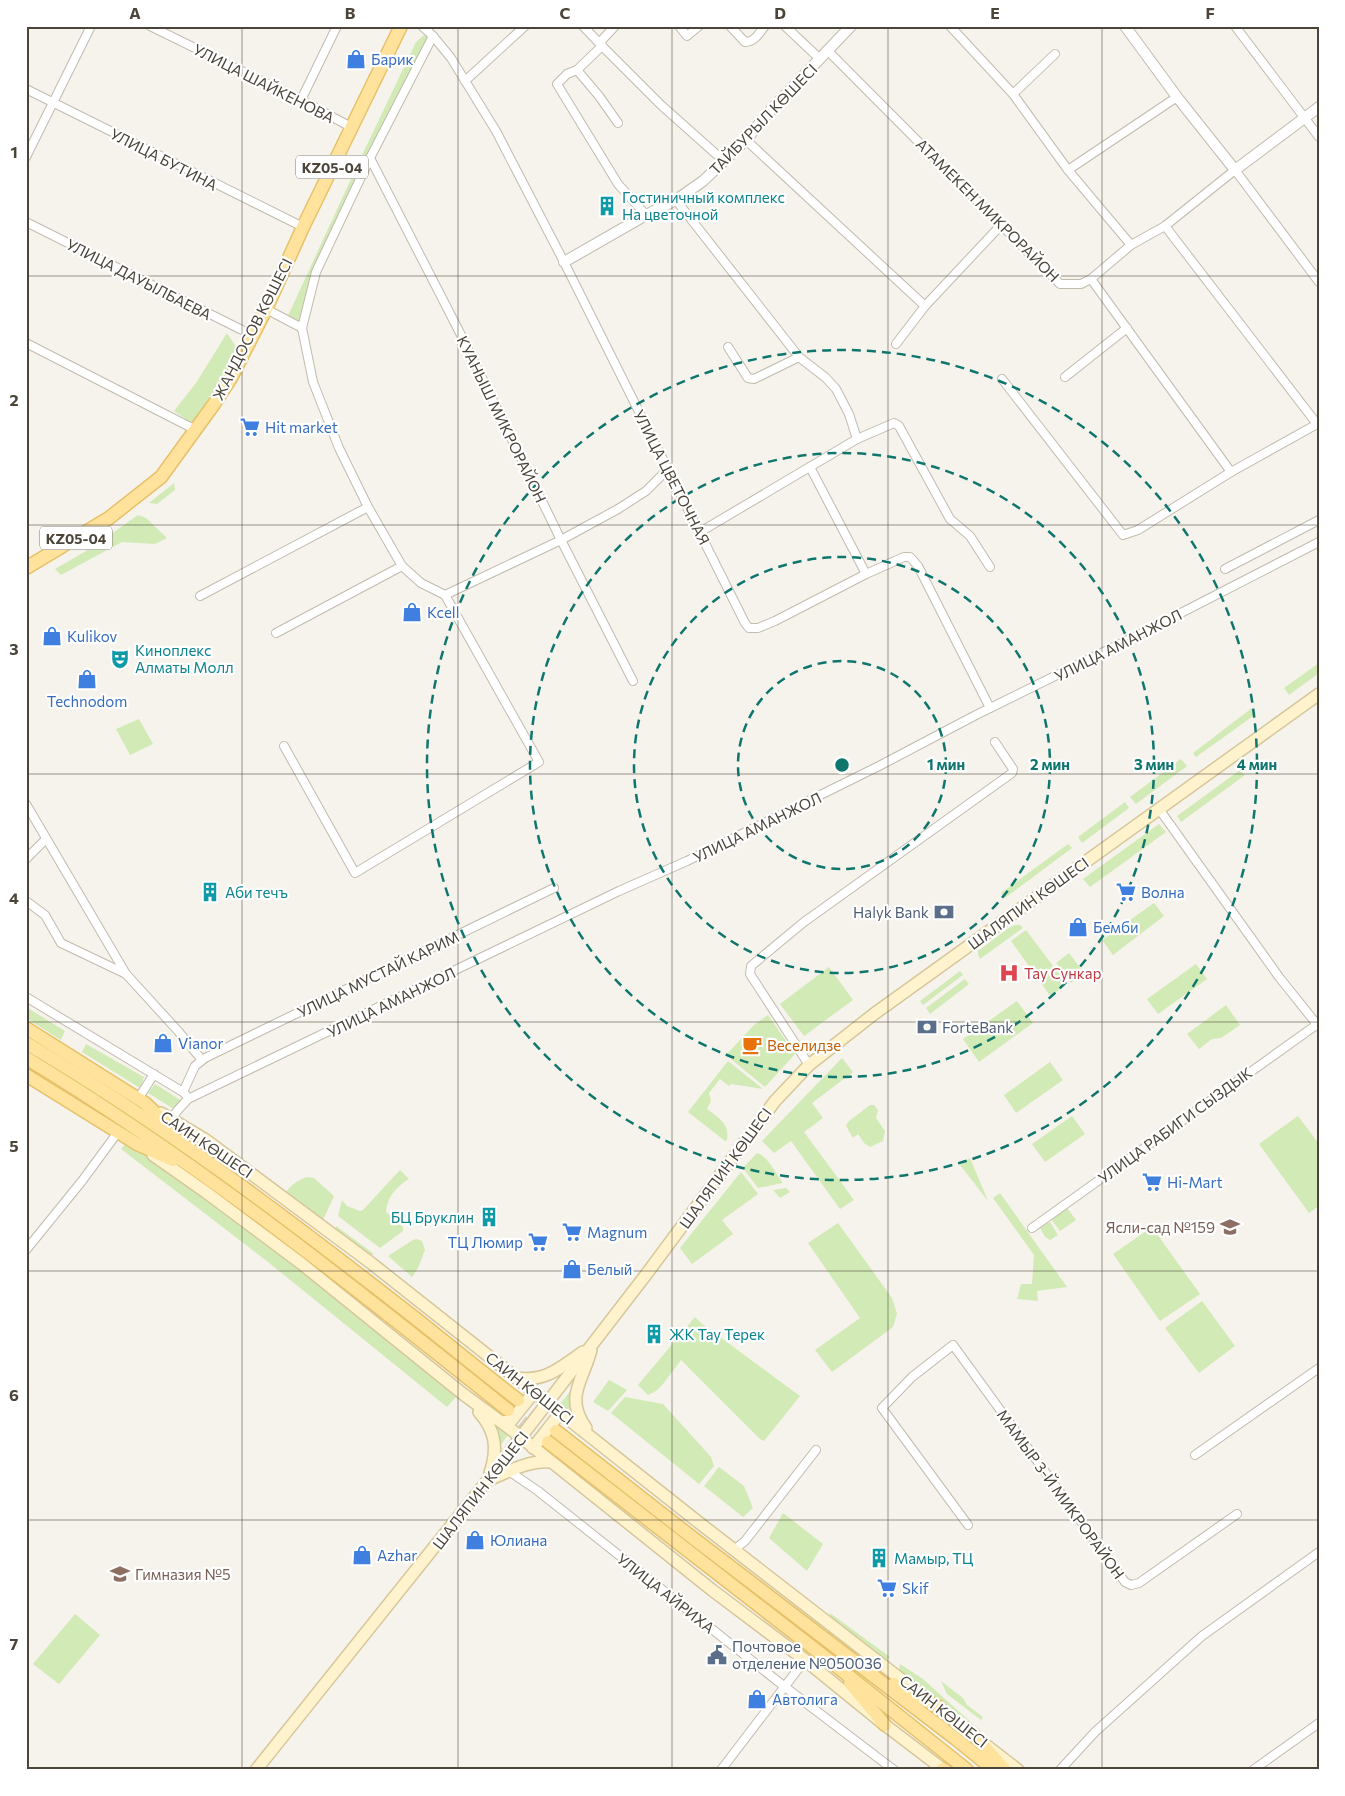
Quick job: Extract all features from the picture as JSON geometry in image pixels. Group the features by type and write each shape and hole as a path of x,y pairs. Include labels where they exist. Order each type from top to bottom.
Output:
{"main road":[{"name":"ЖАНДОСОВ КӨШЕСІ","path":"26,568 109,518 161,477 196,430 231,378 401,26"},
{"name":"ШАЛЯПИН КӨШЕСІ","path":"256,1770 487,1481 645,1276 775,1101 809,1065 874,1014 1319,694"},
{"name":"САИН КӨШЕСІ","path":"26,1028 171,1120 206,1140 371,1263 734,1550 1018,1770"},
{"path":"26,1037 60,1049"},
{"name":"САИН КӨШЕСІ","path":"26,1043 76,1072 198,1154 415,1318 518,1400"},
{"name":"САИН КӨШЕСІ","path":"26,1058 146,1134 236,1198 508,1410"},
{"path":"26,1075 137,1144 207,1192 302,1264 463,1394 502,1422 712,1590 806,1660 885,1725 944,1769"},
{"path":"142,1101 198,1154"},
{"path":"137,1144 198,1172"},
{"path":"518,1378 536,1379 551,1374 592,1345"},
{"path":"592,1345 586,1367 576,1389 575,1400 576,1412 594,1440"},
{"path":"502,1422 510,1422 531,1396 531,1389"},
{"path":"463,1394 488,1421 492,1429 495,1446 492,1466 487,1481"},
{"path":"533,1448 561,1412"},
{"name":"САИН КӨШЕСІ","path":"556,1431 956,1738 994,1770"},
{"name":"САИН КӨШЕСІ","path":"548,1442 830,1660 967,1770"},
{"path":"487,1481 530,1463 539,1461 550,1462"},
{"path":"830,1660 885,1725"},
{"path":"863,1668 939,1707"},
{"path":"973,1734 1005,1770"}],"street":[{"path":"26,157 91,26"},
{"name":"УЛИЦА ШАЙКЕНОВА","path":"150,26 301,100 351,127"},
{"path":"301,100 337,26"},
{"name":"УЛИЦА ЦВЕТОЧНАЯ","path":"422,26 451,58 496,131 749,628 758,628 775,621 866,574 910,557 915,561 990,708"},
{"path":"465,80 525,26"},
{"path":"583,26 661,104 725,162"},
{"path":"616,26 602,41 602,46 578,70 568,74 557,84 618,184 646,215"},
{"path":"678,26 686,36 699,26"},
{"path":"730,26 745,42 750,42 754,40 765,26"},
{"path":"785,26 820,59"},
{"name":"ТАЙБУРЫЛ КӨШЕСІ","path":"564,262 676,200 703,181 725,162 767,114 851,26"},
{"path":"950,26 1013,94 1068,170 1131,245"},
{"path":"1125,26 1319,282"},
{"path":"1235,26 1319,137"},
{"path":"284,746 355,873 539,762 445,595 421,583 402,566 368,506 339,448 313,382 302,328 316,272 370,158 433,36"},
{"name":"АТАМЕКЕН МИКРОРАЙОН","path":"828,51 1060,284 1081,284 1091,279 1131,245 1165,226 1235,170 1319,107"},
{"path":"1013,94 1054,54"},
{"path":"578,70 618,123"},
{"name":"УЛИЦА БУТИНА","path":"26,90 303,227"},
{"path":"1068,170 1177,97"},
{"path":"746,140 925,306"},
{"name":"КУАНЫШ МИКРОРАЙОН","path":"370,158 461,335 561,540 633,681"},
{"path":"676,200 799,357 826,378 836,389 849,414 856,439"},
{"name":"УЛИЦА ДАУЫЛБАЕВА","path":"26,222 252,335"},
{"path":"896,344 925,306 1002,224"},
{"path":"1002,379 1123,536 1138,530 1231,472 1318,424 1165,226"},
{"path":"1091,279 1231,472"},
{"path":"266,308 302,328"},
{"path":"1065,377 1127,328"},
{"path":"26,343 196,430"},
{"path":"728,347 748,378 754,379 799,357"},
{"path":"700,532 856,439 894,423 899,426 950,520 970,536 990,567"},
{"path":"810,467 866,574"},
{"path":"445,595 561,540 618,509 646,490 668,469"},
{"path":"200,596 368,506"},
{"path":"1226,569 1319,520"},
{"name":"УЛИЦА АМАНЖОЛ","path":"188,1099 619,891 702,854 1319,542"},
{"path":"276,633 402,566"},
{"path":"809,1065 750,974 751,966 804,922 1012,773 1013,769 994,742"},
{"path":"26,804 126,974 202,1060 195,1066 183,1092"},
{"path":"1159,809 1279,977 1318,1025"},
{"path":"26,859 46,840"},
{"name":"УЛИЦА МУСТАЙ КАРИМ","path":"202,1060 554,888"},
{"path":"26,901 45,915 61,943 126,974"},
{"path":"26,998 183,1092 188,1099 171,1120"},
{"name":"УЛИЦА РАБИГИ СЫЗДЫК","path":"1032,1228 1318,1025"},
{"path":"142,1101 154,1074"},
{"path":"26,1250 82,1181 118,1132"},
{"name":"МАМЫР 3-Й МИКРОРАЙОН","path":"968,1525 882,1408 912,1377 953,1346 1124,1582 1131,1585 1139,1583 1237,1514"},
{"path":"1195,1455 1319,1368"},
{"path":"734,1550 745,1541 816,1450"},
{"name":"УЛИЦА АЙРИХА","path":"509,1471 538,1491 785,1687 894,1770"},
{"path":"1060,1770 1095,1732 1202,1636 1319,1552"},
{"path":"721,1770 806,1660"},
{"path":"1253,1770 1319,1723"}],"green space":[{"path":"424,35 433,36 316,272 302,328 286,320 416,42"},
{"path":"227,333 238,350 193,424 174,411 196,383"},
{"path":"174,483 175,490 157,504 149,503"},
{"path":"138,515 146,518 167,538 155,544 122,542 61,575 55,569 93,547"},
{"path":"1319,663 1319,673 1289,695 1284,688"},
{"path":"1252,708 1256,714 1196,757 1193,753"},
{"path":"139,719 153,744 130,755 116,729"},
{"path":"1181,759 1187,766 1136,804 1130,797"},
{"path":"1240,770 1245,775 1181,822 1177,816"},
{"path":"1125,802 1129,808 1082,843 1078,837"},
{"path":"1159,824 1166,832 1090,887 1083,879"},
{"path":"1068,844 1072,848 1005,898 1001,893"},
{"path":"1154,903 1164,916 1113,955 1102,940"},
{"path":"1020,925 1023,928 980,959 978,951 1010,927"},
{"path":"1026,930 1066,983 1051,997 1011,941"},
{"path":"1069,953 1084,973 1071,983 1056,963"},
{"path":"1196,964 1207,979 1158,1014 1147,999"},
{"path":"829,967 853,1000 804,1036 780,1004"},
{"path":"960,971 963,975 923,1005 920,1001"},
{"path":"965,979 969,984 930,1014 926,1008"},
{"path":"1017,1001 1033,1023 979,1062 963,1039"},
{"path":"1226,1005 1240,1025 1221,1038 1212,1039 1199,1049 1187,1034"},
{"path":"26,1007 65,1031 61,1040 26,1018"},
{"path":"768,1015 795,1054 765,1087 726,1055 754,1025"},
{"path":"86,1044 144,1077 140,1088 82,1052"},
{"path":"842,1058 853,1072 812,1103 823,1118 804,1132 854,1200 840,1209 791,1141 774,1153 762,1141"},
{"path":"728,1061 763,1089 731,1084 729,1086 720,1079 709,1093 711,1101 707,1109 723,1122 727,1130 727,1140 725,1141 688,1112"},
{"path":"1050,1062 1063,1080 1016,1113 1004,1095"},
{"path":"155,1084 185,1103 177,1111 148,1093"},
{"path":"870,1105 874,1105 878,1110 876,1118 885,1131 883,1141 870,1147 864,1143 858,1134 853,1138 846,1126 848,1122"},
{"path":"1072,1116 1085,1134 1045,1162 1032,1144"},
{"path":"1298,1116 1319,1144 1319,1206 1309,1213 1259,1144"},
{"path":"128,1141 272,1247 456,1397 447,1407 268,1262 121,1149"},
{"path":"757,1153 768,1161 783,1183 758,1188 743,1168"},
{"path":"970,1158 988,1201 960,1165"},
{"path":"400,1170 409,1179 393,1193 388,1202 386,1212 403,1227 403,1231 380,1248 338,1216 342,1200 347,1206 360,1211 363,1210"},
{"path":"741,1172 758,1194 722,1220 733,1234 692,1264 680,1248"},
{"path":"307,1177 314,1178 334,1196 323,1220 286,1192 295,1183"},
{"path":"786,1188 790,1192 780,1198 773,1190"},
{"path":"1000,1193 1067,1287 1037,1291 1038,1301 1017,1299 1021,1284 1032,1284 1034,1255 993,1198"},
{"path":"1067,1208 1076,1220 1060,1231 1051,1219"},
{"path":"1050,1222 1058,1235 1050,1240 1045,1237 1040,1228"},
{"path":"838,1223 892,1298 897,1314 893,1327 832,1372 815,1350 860,1318 808,1243"},
{"path":"336,1226 374,1254 368,1256 336,1232"},
{"path":"1152,1227 1200,1294 1160,1321 1113,1254"},
{"path":"417,1239 422,1241 425,1250 418,1268 412,1277 388,1256"},
{"path":"1202,1301 1235,1346 1199,1373 1165,1328"},
{"path":"695,1317 800,1396 764,1441 681,1360 656,1391 648,1395 638,1385"},
{"path":"609,1380 627,1390 608,1411 593,1402"},
{"path":"573,1388 577,1418 559,1405"},
{"path":"625,1397 663,1404 711,1457 714,1466 699,1484 611,1413"},
{"path":"492,1420 510,1432 498,1449 498,1432"},
{"path":"719,1467 744,1486 753,1508 743,1517 704,1486"},
{"path":"783,1513 823,1544 807,1571 769,1538"},
{"path":"830,1613 890,1657 886,1660 829,1619"},
{"path":"75,1614 100,1635 59,1684 33,1664"},
{"path":"900,1664 923,1679 977,1728 975,1729 899,1670"},
{"path":"941,1681 983,1717 981,1720 947,1694"}],"tunnel":[{"path":"518,1400 556,1431"},
{"path":"508,1410 548,1442"}],"place":[{"name":"Барик","path":"356,59"},
{"name":"Гостиничный комплекс На цветочной","path":"607,206"},
{"name":"Hit market","path":"250,427"},
{"name":"Kcell","path":"412,612"},
{"name":"Kulikov","path":"52,636"},
{"name":"Киноплекс Алматы Молл","path":"120,659"},
{"name":"Technodom","path":"87,679"},
{"name":"Аби течъ","path":"210,892"},
{"name":"Волна","path":"1126,892"},
{"name":"Halyk Bank","path":"944,912"},
{"name":"Бемби","path":"1078,927"},
{"name":"Тау Сункар","path":"1009,973"},
{"name":"ForteBank","path":"927,1027"},
{"name":"Vianor","path":"163,1043"},
{"name":"Веселидзе","path":"752,1045"},
{"name":"Hi-Mart","path":"1152,1182"},
{"name":"БЦ Бруклин","path":"489,1217"},
{"name":"Ясли-сад №159","path":"1230,1227"},
{"name":"Magnum","path":"572,1232"},
{"name":"ТЦ Люмир","path":"538,1242"},
{"name":"Белый","path":"572,1269"},
{"name":"ЖК Тау Терек","path":"654,1334"},
{"name":"Юлиана","path":"475,1540"},
{"name":"Azhar","path":"362,1555"},
{"name":"Мамыр, ТЦ","path":"879,1558"},
{"name":"Гимназия №5","path":"120,1574"},
{"name":"Skif","path":"887,1588"},
{"name":"Почтовое отделение №050036","path":"717,1655"},
{"name":"Автолига","path":"757,1699"}]}
